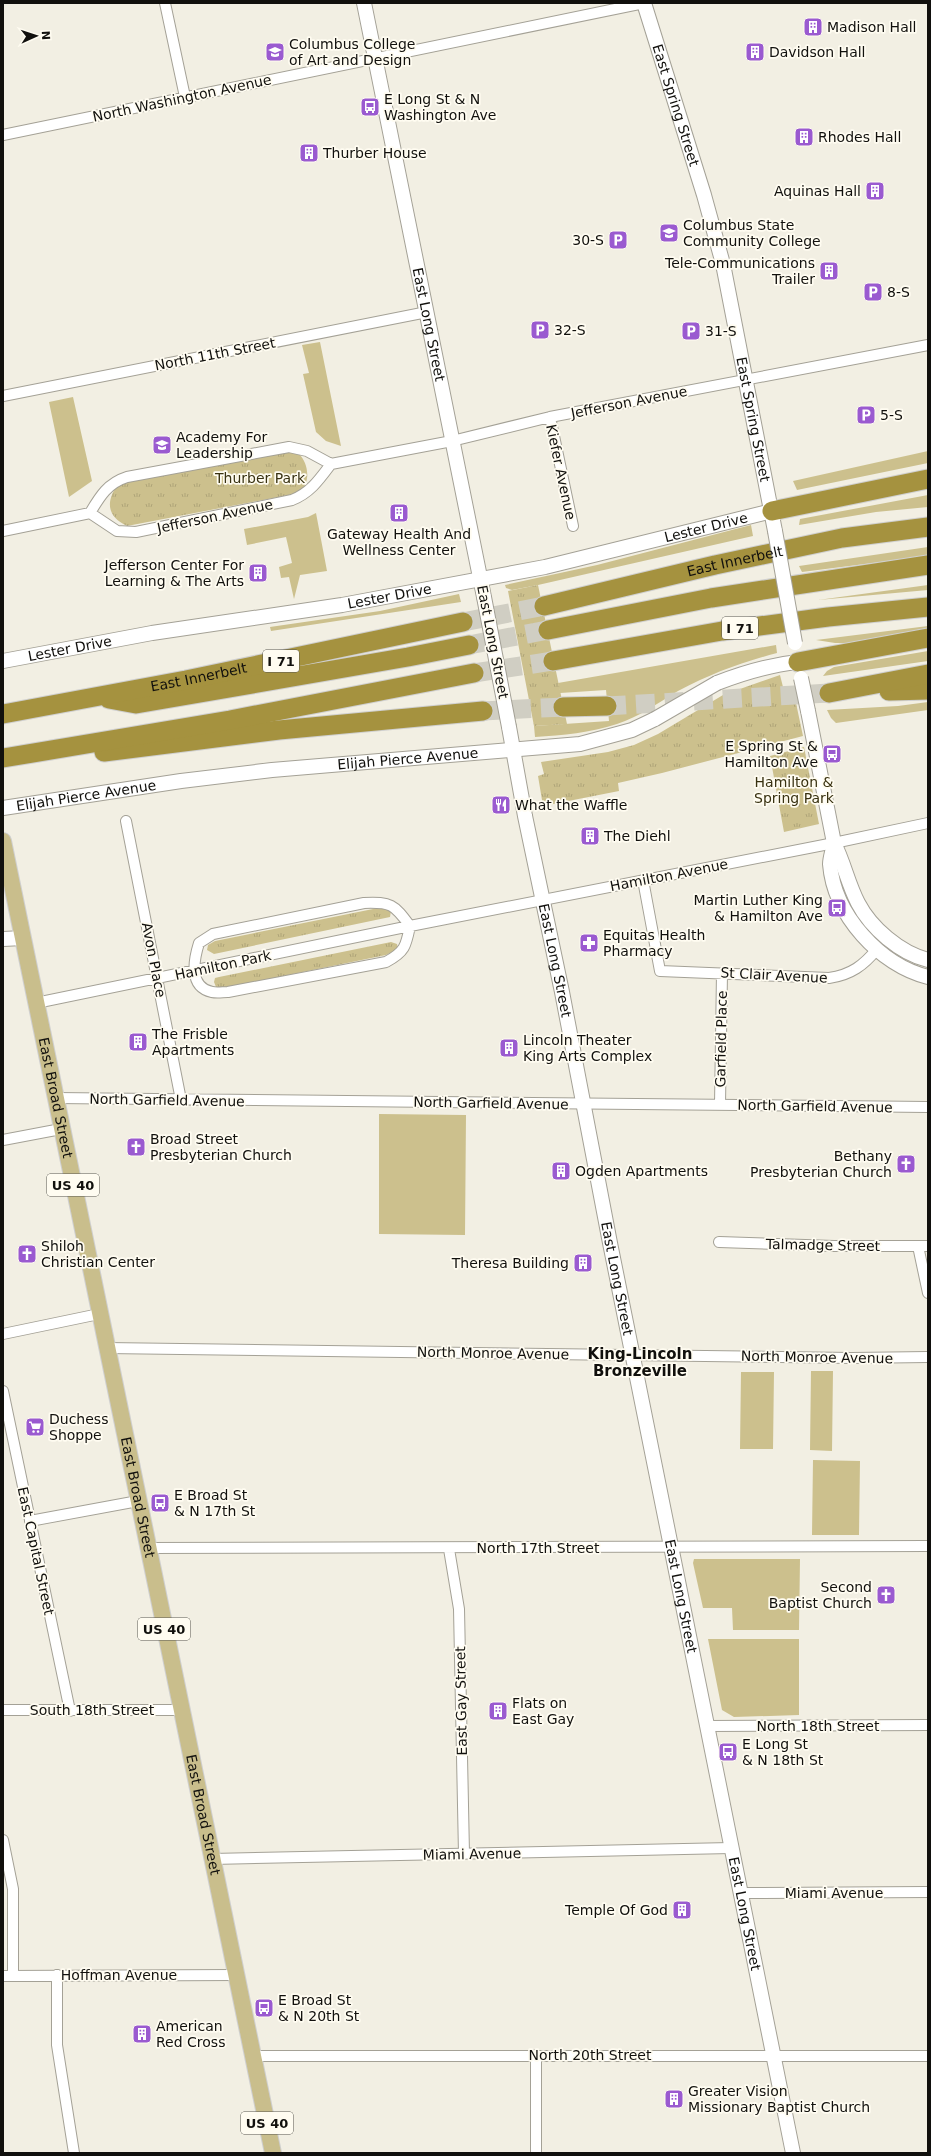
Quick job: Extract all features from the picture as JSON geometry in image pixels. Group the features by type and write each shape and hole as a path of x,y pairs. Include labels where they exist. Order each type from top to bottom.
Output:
{"highway":[{"path":"772,511 928,479"},
{"name":"East Innerbelt","path":"544,606 715,565 842,538 928,527"},
{"path":"548,630 711,598 928,565"},
{"path":"832,579 928,576"},
{"name":"I 71","path":"553,661 722,631 828,617 928,607"},
{"name":"East Innerbelt","path":"3,714 271,663 463,622"},
{"path":"800,670 928,638"},
{"path":"98,697 136,704 408,657 468,645"},
{"path":"3,758 230,720 474,673"},
{"path":"928,674 829,693 928,690"},
{"path":"563,707 607,706"},
{"path":"38,752 84,754 134,750 279,730 483,711"}],"main road":[{"name":"East Broad Street","path":"3,841 99,1314 273,2153"}],"street":[{"path":"166,3 185,97"},
{"name":"East Long Street","path":"364,3 481,579 582,1104 793,2153"},
{"name":"North Washington Avenue","path":"3,135 644,3"},
{"name":"East Spring Street","path":"644,3 704,195 724,271 747,380 800,670 834,843"},
{"name":"North 11th Street","path":"3,396 427,312"},
{"name":"Jefferson Avenue","path":"90,513 117,531 136,532 292,500 303,496 313,488 331,464 452,441 550,417 928,345"},
{"name":"Kiefer Avenue","path":"550,417 573,526"},
{"path":"3,531 90,513 101,495 109,486 127,477 289,447 307,451 331,464"},
{"name":"Lester Drive","path":"3,661 152,633 342,605 545,567 772,511"},
{"name":"Elijah Pierce Avenue","path":"3,808 272,770 513,751 580,744 632,730 655,719 717,683 748,671 771,665 800,670"},
{"name":"Avon Place","path":"126,821 181,1100"},
{"name":"Hamilton Avenue","path":"410,926 834,843 928,823"},
{"path":"834,843 830,863 836,892 859,931 877,949 896,963 914,973 928,977"},
{"path":"834,843 844,862 859,904 871,920 897,946 920,958 928,960"},
{"name":"St Clair Avenue","path":"643,880 660,971 829,978 843,976 857,969 877,949"},
{"path":"364,903 382,903 397,908 410,926 407,943 400,954 386,962 228,992 211,992 200,986 194,971 199,943 213,934 220,932 364,903"},
{"name":"Hamilton Park","path":"36,1003 410,926"},
{"path":"3,939 23,938"},
{"name":"Garfield Place","path":"720,1105 722,973"},
{"name":"North Garfield Avenue","path":"55,1098 928,1107"},
{"path":"3,1140 61,1129"},
{"name":"Talmadge Street","path":"719,1242 923,1246"},
{"path":"923,1246 928,1293"},
{"path":"3,1334 99,1314"},
{"name":"North Monroe Avenue","path":"106,1348 852,1358 928,1357"},
{"name":"East Capital Street","path":"3,1391 70,1711"},
{"path":"30,1521 138,1501"},
{"name":"North 17th Street","path":"148,1548 449,1549 928,1546"},
{"name":"East Gay Street","path":"449,1549 459,1609 464,1854"},
{"name":"South 18th Street","path":"3,1710 181,1710"},
{"name":"North 18th Street","path":"707,1726 928,1726"},
{"path":"3,1840 13,1889 8,1976"},
{"name":"Miami Avenue","path":"212,1859 731,1848"},
{"name":"Miami Avenue","path":"740,1893 928,1892"},
{"name":"Hoffman Avenue","path":"8,1976 236,1975"},
{"path":"56,1976 57,2045 74,2153"},
{"path":"536,2055 536,2153"},
{"name":"North 20th Street","path":"253,2056 928,2056"}],"green space":[{"path":"320,342 341,446 326,441 316,432 303,374 309,373 302,345"},
{"path":"73,397 92,481 69,497 49,402"},
{"name":"Thurber Park","path":"288,450 299,454 307,468 307,479 303,489 299,493 127,526 115,518 110,508 111,496 118,484"},
{"path":"928,451 928,463 797,490 793,481"},
{"path":"928,495 928,507 876,512 799,525 800,519"},
{"path":"316,513 327,571 300,575 294,599 289,577 281,578 279,567 292,563 286,537 247,545 244,529 308,517"},
{"path":"751,525 753,536 538,585 512,590 506,588 505,585 597,565"},
{"path":"928,547 928,556 802,572 799,566"},
{"path":"538,585 567,724 534,726 508,591"},
{"path":"928,585 928,590 818,600"},
{"path":"459,594 461,602 271,631 270,627 380,611"},
{"path":"928,626 928,628 847,643 816,640"},
{"path":"776,645 777,653 726,669 703,679 678,691 633,718 587,732 535,737 534,726 609,721 606,690 560,693 558,683"},
{"path":"928,651 928,661 823,676 827,671 834,667"},
{"path":"780,675 784,691 793,689 803,736 618,783 619,791 543,806 538,776 544,774 541,762 608,752 634,745 658,734 723,695"},
{"path":"928,702 928,710 836,723 831,718 827,710 898,706"},
{"name":"Hamilton & Spring Park","path":"804,747 819,824 784,832 770,756"},
{"path":"378,908 387,908 391,911 390,917 214,954 207,950 208,945 215,941"},
{"path":"391,942 397,944 398,949 386,955 224,988 216,987 214,982 215,978 219,977"},
{"path":"379,1114 466,1115 465,1235 379,1234"},
{"path":"811,1371 833,1371 832,1451 810,1450"},
{"path":"741,1372 774,1372 773,1449 740,1449"},
{"path":"813,1460 860,1461 859,1535 812,1535"},
{"path":"694,1559 800,1559 799,1630 733,1630 732,1608 703,1608 693,1563"},
{"path":"708,1639 799,1639 799,1715 734,1717 722,1710"}],"tunnel":[{"path":"463,622 544,606"},
{"path":"469,645 548,630"},
{"path":"474,673 553,661"},
{"path":"607,706 829,693"},
{"path":"483,711 563,707"}],"place":[{"name":"Madison Hall","path":"813,27"},
{"name":"Columbus College of Art and Design","path":"275,52"},
{"name":"Davidson Hall","path":"755,52"},
{"name":"E Long St & N Washington Ave","path":"370,107"},
{"name":"Rhodes Hall","path":"804,137"},
{"name":"Thurber House","path":"309,153"},
{"name":"Aquinas Hall","path":"875,191"},
{"name":"Columbus State Community College","path":"669,233"},
{"name":"30-S","path":"618,240"},
{"name":"Tele-Communications Trailer","path":"829,271"},
{"name":"8-S","path":"873,292"},
{"name":"32-S","path":"540,330"},
{"name":"31-S","path":"691,331"},
{"name":"5-S","path":"866,415"},
{"name":"Academy For Leadership","path":"162,445"},
{"name":"Gateway Health And Wellness Center","path":"399,513"},
{"name":"Jefferson Center For Learning & The Arts","path":"258,573"},
{"name":"E Spring St & Hamilton Ave","path":"832,754"},
{"name":"What the Waffle","path":"501,805"},
{"name":"The Diehl","path":"590,836"},
{"name":"Martin Luther King & Hamilton Ave","path":"837,908"},
{"name":"Equitas Health Pharmacy","path":"589,943"},
{"name":"The Frisble Apartments","path":"138,1042"},
{"name":"Lincoln Theater King Arts Complex","path":"509,1048"},
{"name":"Broad Street Presbyterian Church","path":"136,1147"},
{"name":"Bethany Presbyterian Church","path":"906,1164"},
{"name":"Ogden Apartments","path":"561,1171"},
{"name":"Shiloh Christian Center","path":"27,1254"},
{"name":"Theresa Building","path":"583,1263"},
{"name":"Duchess Shoppe","path":"35,1427"},
{"name":"E Broad St & N 17th St","path":"160,1503"},
{"name":"Second Baptist Church","path":"886,1595"},
{"name":"Flats on East Gay","path":"498,1711"},
{"name":"E Long St & N 18th St","path":"728,1752"},
{"name":"Temple Of God","path":"682,1910"},
{"name":"E Broad St & N 20th St","path":"264,2008"},
{"name":"American Red Cross","path":"142,2034"},
{"name":"Greater Vision Missionary Baptist Church","path":"674,2099"}],"district":[{"name":"King-Lincoln Bronzeville","path":"640,1362"}]}
